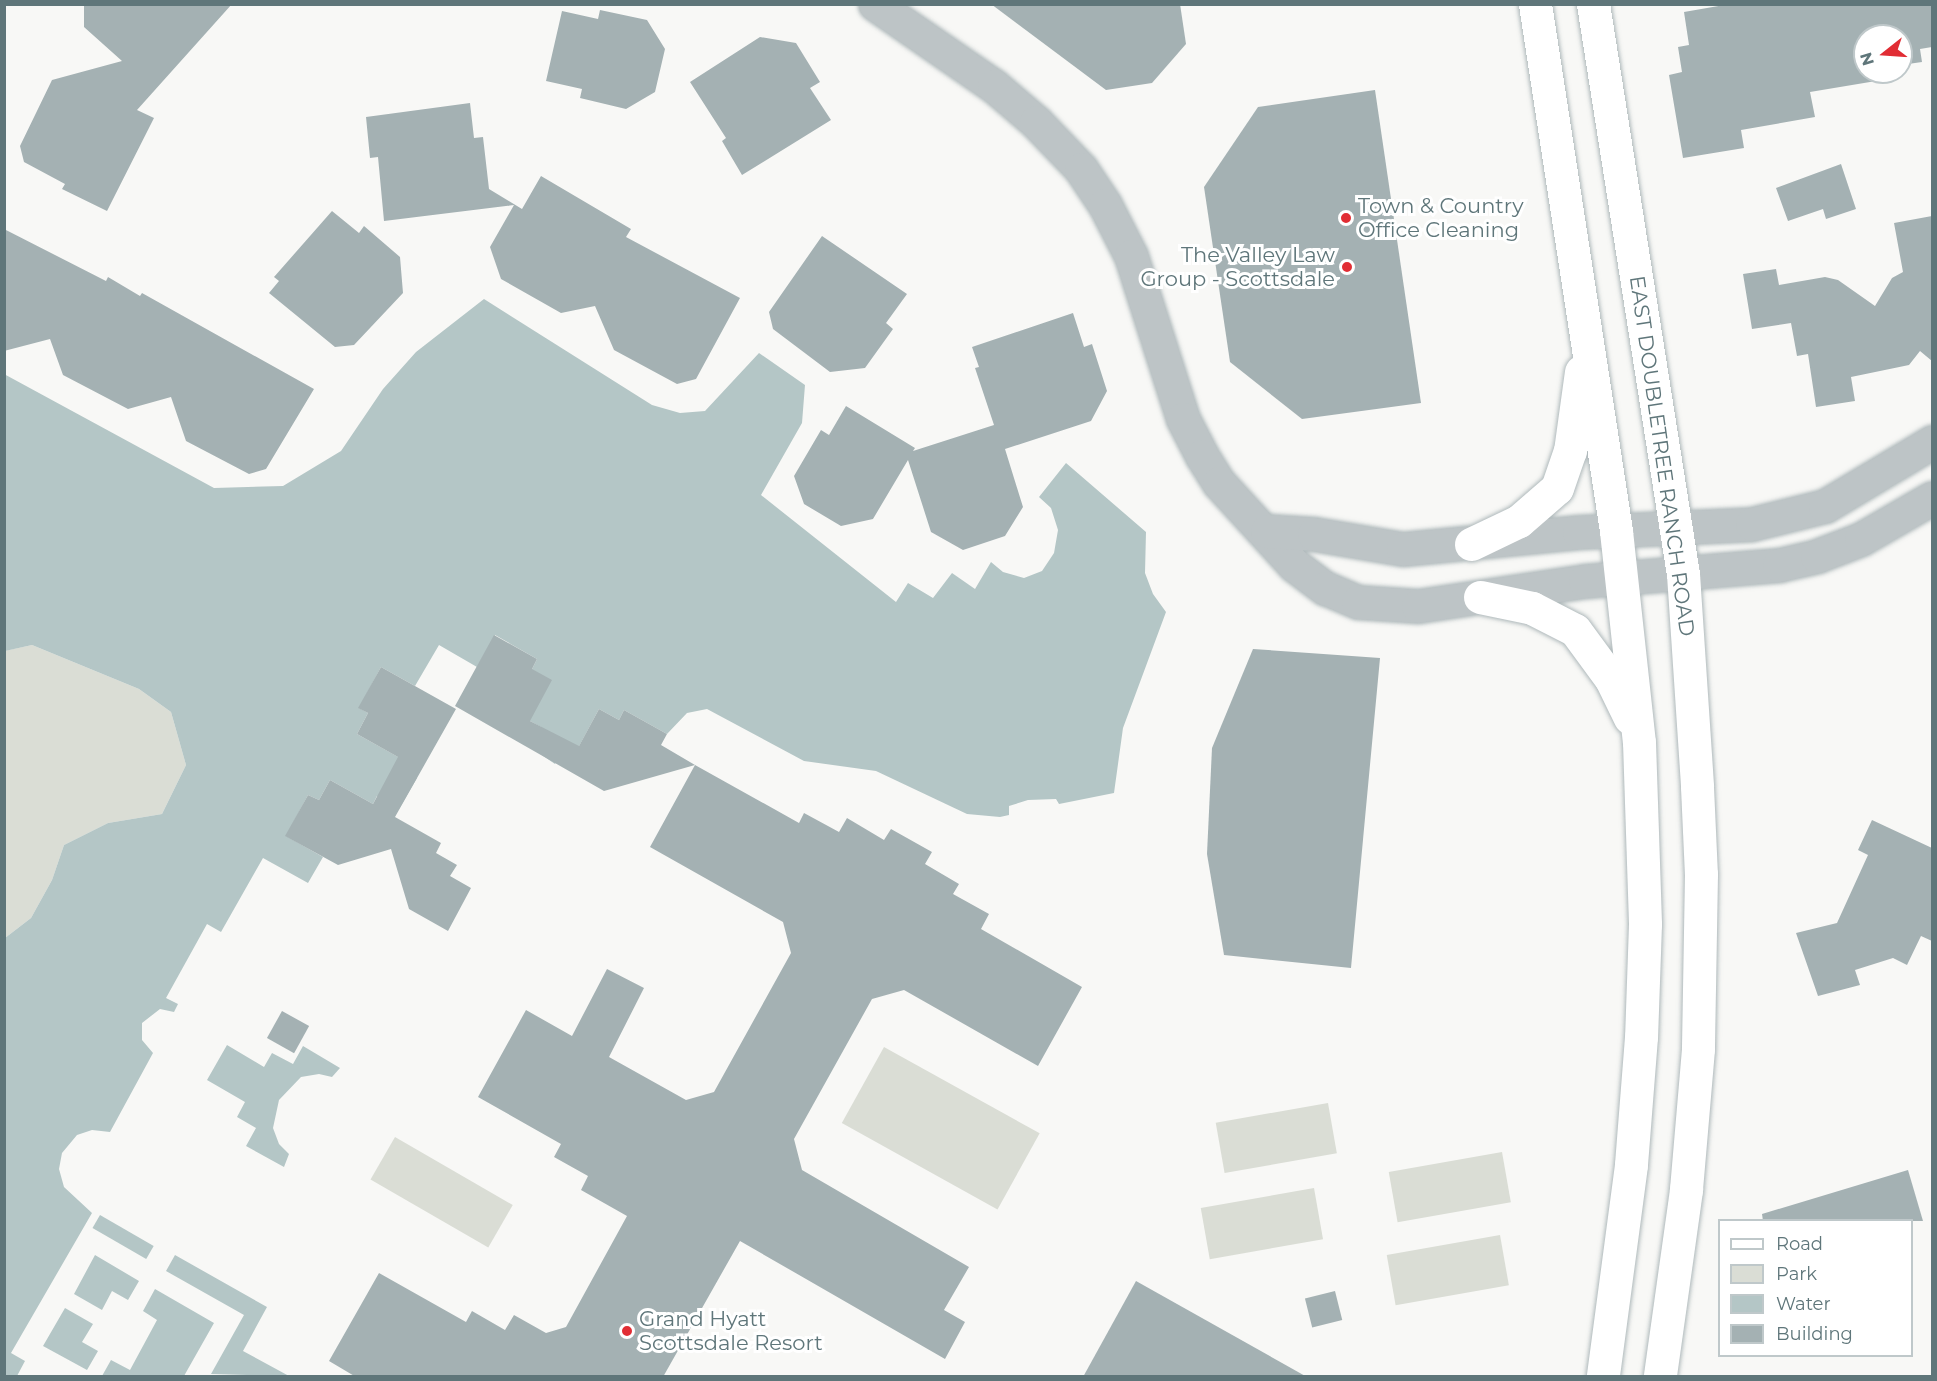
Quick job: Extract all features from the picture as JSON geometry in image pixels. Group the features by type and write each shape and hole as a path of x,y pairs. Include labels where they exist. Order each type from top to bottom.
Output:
{"main road":[{"path":"1535,4 1623,578 1639,742 1645,924 1641,1037 1631,1165 1603,1377"},
{"name":"EAST DOUBLETREE RANCH ROAD","path":"1593,4 1683,574 1700,852 1700,974 1692,1126 1659,1377"},
{"path":"1471,544 1520,520 1557,488 1570,451 1586,334"},
{"path":"1480,597 1532,609 1575,630 1611,679 1639,742"}],"street":[{"path":"875,4 994,86 1036,122 1080,169 1105,205 1131,256 1184,418 1202,456 1219,483 1267,531 1302,571 1325,588 1358,602 1418,606 1623,578 1779,565 1817,556 1888,524 1932,498"},
{"path":"1267,531 1314,534 1403,549 1616,531 1752,524 1825,506 1932,442"},
{"path":"1865,482 1888,524"}],"green space":[{"path":"32,645 139,689 171,712 186,765 162,814 108,823 64,845 52,880 31,918 5,938 4,651"},
{"path":"884,1047 1040,1133 998,1209 842,1123"},
{"path":"1328,1103 1337,1153 1225,1173 1216,1123"},
{"path":"395,1137 513,1205 488,1247 370,1179"},
{"path":"1502,1152 1511,1202 1398,1222 1389,1172"},
{"path":"1314,1188 1323,1239 1210,1259 1201,1208"},
{"path":"1500,1235 1509,1285 1396,1305 1387,1255"}],"water":[{"path":"484,299 652,405 680,413 705,411 759,353 805,385 802,423 761,495 896,602 908,583 933,598 952,573 975,589 991,562 1003,572 1024,578 1042,571 1054,553 1058,530 1051,508 1039,497 1066,463 1146,532 1145,573 1153,594 1166,612 1123,728 1114,793 1059,804 1056,799 1028,800 1009,806 1009,815 1000,817 967,814 876,771 804,761 707,709 687,713 667,734 624,710 619,720 599,709 577,750 566,744 555,764 530,747 541,727 530,721 532,669 537,659 495,635 477,667 439,645 415,686 381,667 359,708 368,713 357,734 400,758 396,766 417,778 399,809 377,796 373,804 330,780 319,800 308,795 286,836 323,857 308,883 263,858 221,932 207,924 166,998 178,1004 174,1012 160,1009 142,1023 142,1040 153,1053 110,1132 92,1130 77,1135 62,1153 59,1169 64,1187 92,1213 11,1353 25,1361 17,1376 5,1376 5,938 31,918 52,880 64,845 108,823 162,814 186,765 171,712 139,689 32,645 5,651 4,374 214,488 283,486 341,451 383,389 416,352"},
{"path":"227,1045 264,1067 272,1053 293,1064 303,1046 340,1068 332,1077 319,1074 301,1077 279,1100 273,1128 279,1144 289,1154 284,1167 246,1146 256,1128 237,1117 245,1102 207,1080"},
{"path":"100,1215 154,1246 146,1259 92,1228"},
{"path":"95,1255 139,1281 128,1300 112,1291 102,1310 74,1294"},
{"path":"175,1255 267,1307 243,1351 289,1376 211,1374 244,1315 166,1271"},
{"path":"155,1289 214,1323 184,1376 102,1376 111,1360 130,1370 157,1320 143,1311"},
{"path":"65,1308 93,1324 82,1342 98,1351 87,1370 43,1346"}],"building":[{"path":"84,4 232,4 137,110 154,118 107,211 62,189 65,184 24,162 20,146 52,80 122,61 84,27"},
{"path":"991,4 1180,4 1186,44 1152,83 1106,90"},
{"path":"1730,4 1932,4 1932,47 1920,49 1922,62 1913,63 1913,24 1853,24 1853,84 1858,84 1810,92 1815,117 1741,130 1744,148 1683,158 1669,75 1682,72 1678,47 1689,45 1684,12"},
{"path":"600,10 647,20 665,49 655,92 626,109 580,98 582,89 546,81 562,11 598,19"},
{"path":"760,37 796,43 820,82 810,88 831,120 742,175 722,141 726,138 690,82"},
{"path":"1375,90 1421,403 1302,419 1230,362 1204,187 1258,107"},
{"path":"470,103 474,138 483,137 489,189 522,209 541,176 631,229 626,237 740,298 696,379 677,384 614,350 595,306 561,313 501,279 490,247 514,205 384,221 378,157 370,158 366,117"},
{"path":"1841,164 1856,209 1826,219 1823,209 1788,221 1776,188"},
{"path":"332,211 359,233 364,226 400,257 403,293 354,345 335,347 269,293 279,281 274,277"},
{"path":"1932,216 1932,361 1920,351 1909,365 1851,377 1855,401 1816,407 1808,354 1797,356 1791,323 1752,329 1743,274 1776,269 1779,285 1825,277 1838,280 1875,306 1892,278 1903,272 1894,223"},
{"path":"4,229 106,281 108,277 140,296 142,293 314,389 266,469 249,474 186,441 171,397 128,409 63,375 50,339 4,351"},
{"path":"822,236 907,294 886,323 893,329 865,368 830,372 773,329 769,312"},
{"path":"1073,313 1084,347 1092,344 1107,391 1091,421 1005,449 1023,507 1005,536 963,550 931,532 908,460 873,519 841,526 804,504 794,476 821,430 829,435 846,406 915,448 913,451 994,425 975,368 979,367 972,347"},
{"path":"494,635 537,659 532,669 552,680 530,721 579,746 599,709 619,720 624,710 667,734 661,745 695,765 604,791 455,706"},
{"path":"1253,649 1380,658 1351,968 1224,955 1207,854 1212,748"},
{"path":"381,667 456,709 395,817 441,843 436,853 457,865 450,876 471,888 448,931 409,909 391,849 338,865 285,836 308,795 319,800 330,780 373,804 398,757 357,734 368,713 358,708"},
{"path":"695,765 799,823 804,813 839,832 847,818 884,840 891,829 932,852 925,864 959,884 953,894 989,914 981,929 1082,987 1038,1066 904,990 872,999 794,1139 802,1170 969,1267 944,1310 965,1322 945,1359 740,1241 663,1377 356,1377 329,1361 379,1273 466,1322 472,1311 505,1330 514,1315 546,1333 566,1327 627,1216 581,1190 588,1176 554,1157 561,1144 478,1097 526,1010 572,1036 607,969 644,988 609,1057 686,1100 714,1092 791,953 783,922 650,847"},
{"path":"1872,820 1932,848 1932,941 1921,936 1907,965 1893,958 1855,970 1860,985 1818,996 1796,933 1837,923 1868,855 1858,850"},
{"path":"282,1011 309,1026 294,1053 267,1038"},
{"path":"1908,1170 1923,1221 1913,1221 1913,1219 1763,1219 1762,1214"},
{"path":"1136,1281 1307,1377 1083,1377"},
{"path":"1335,1291 1342,1320 1312,1328 1305,1298"}],"place":[{"name":"Town & Country Office Cleaning","path":"1346,218"},
{"name":"The Valley Law Group - Scottsdale","path":"1347,267"},
{"name":"Grand Hyatt Scottsdale Resort","path":"627,1331"}]}
